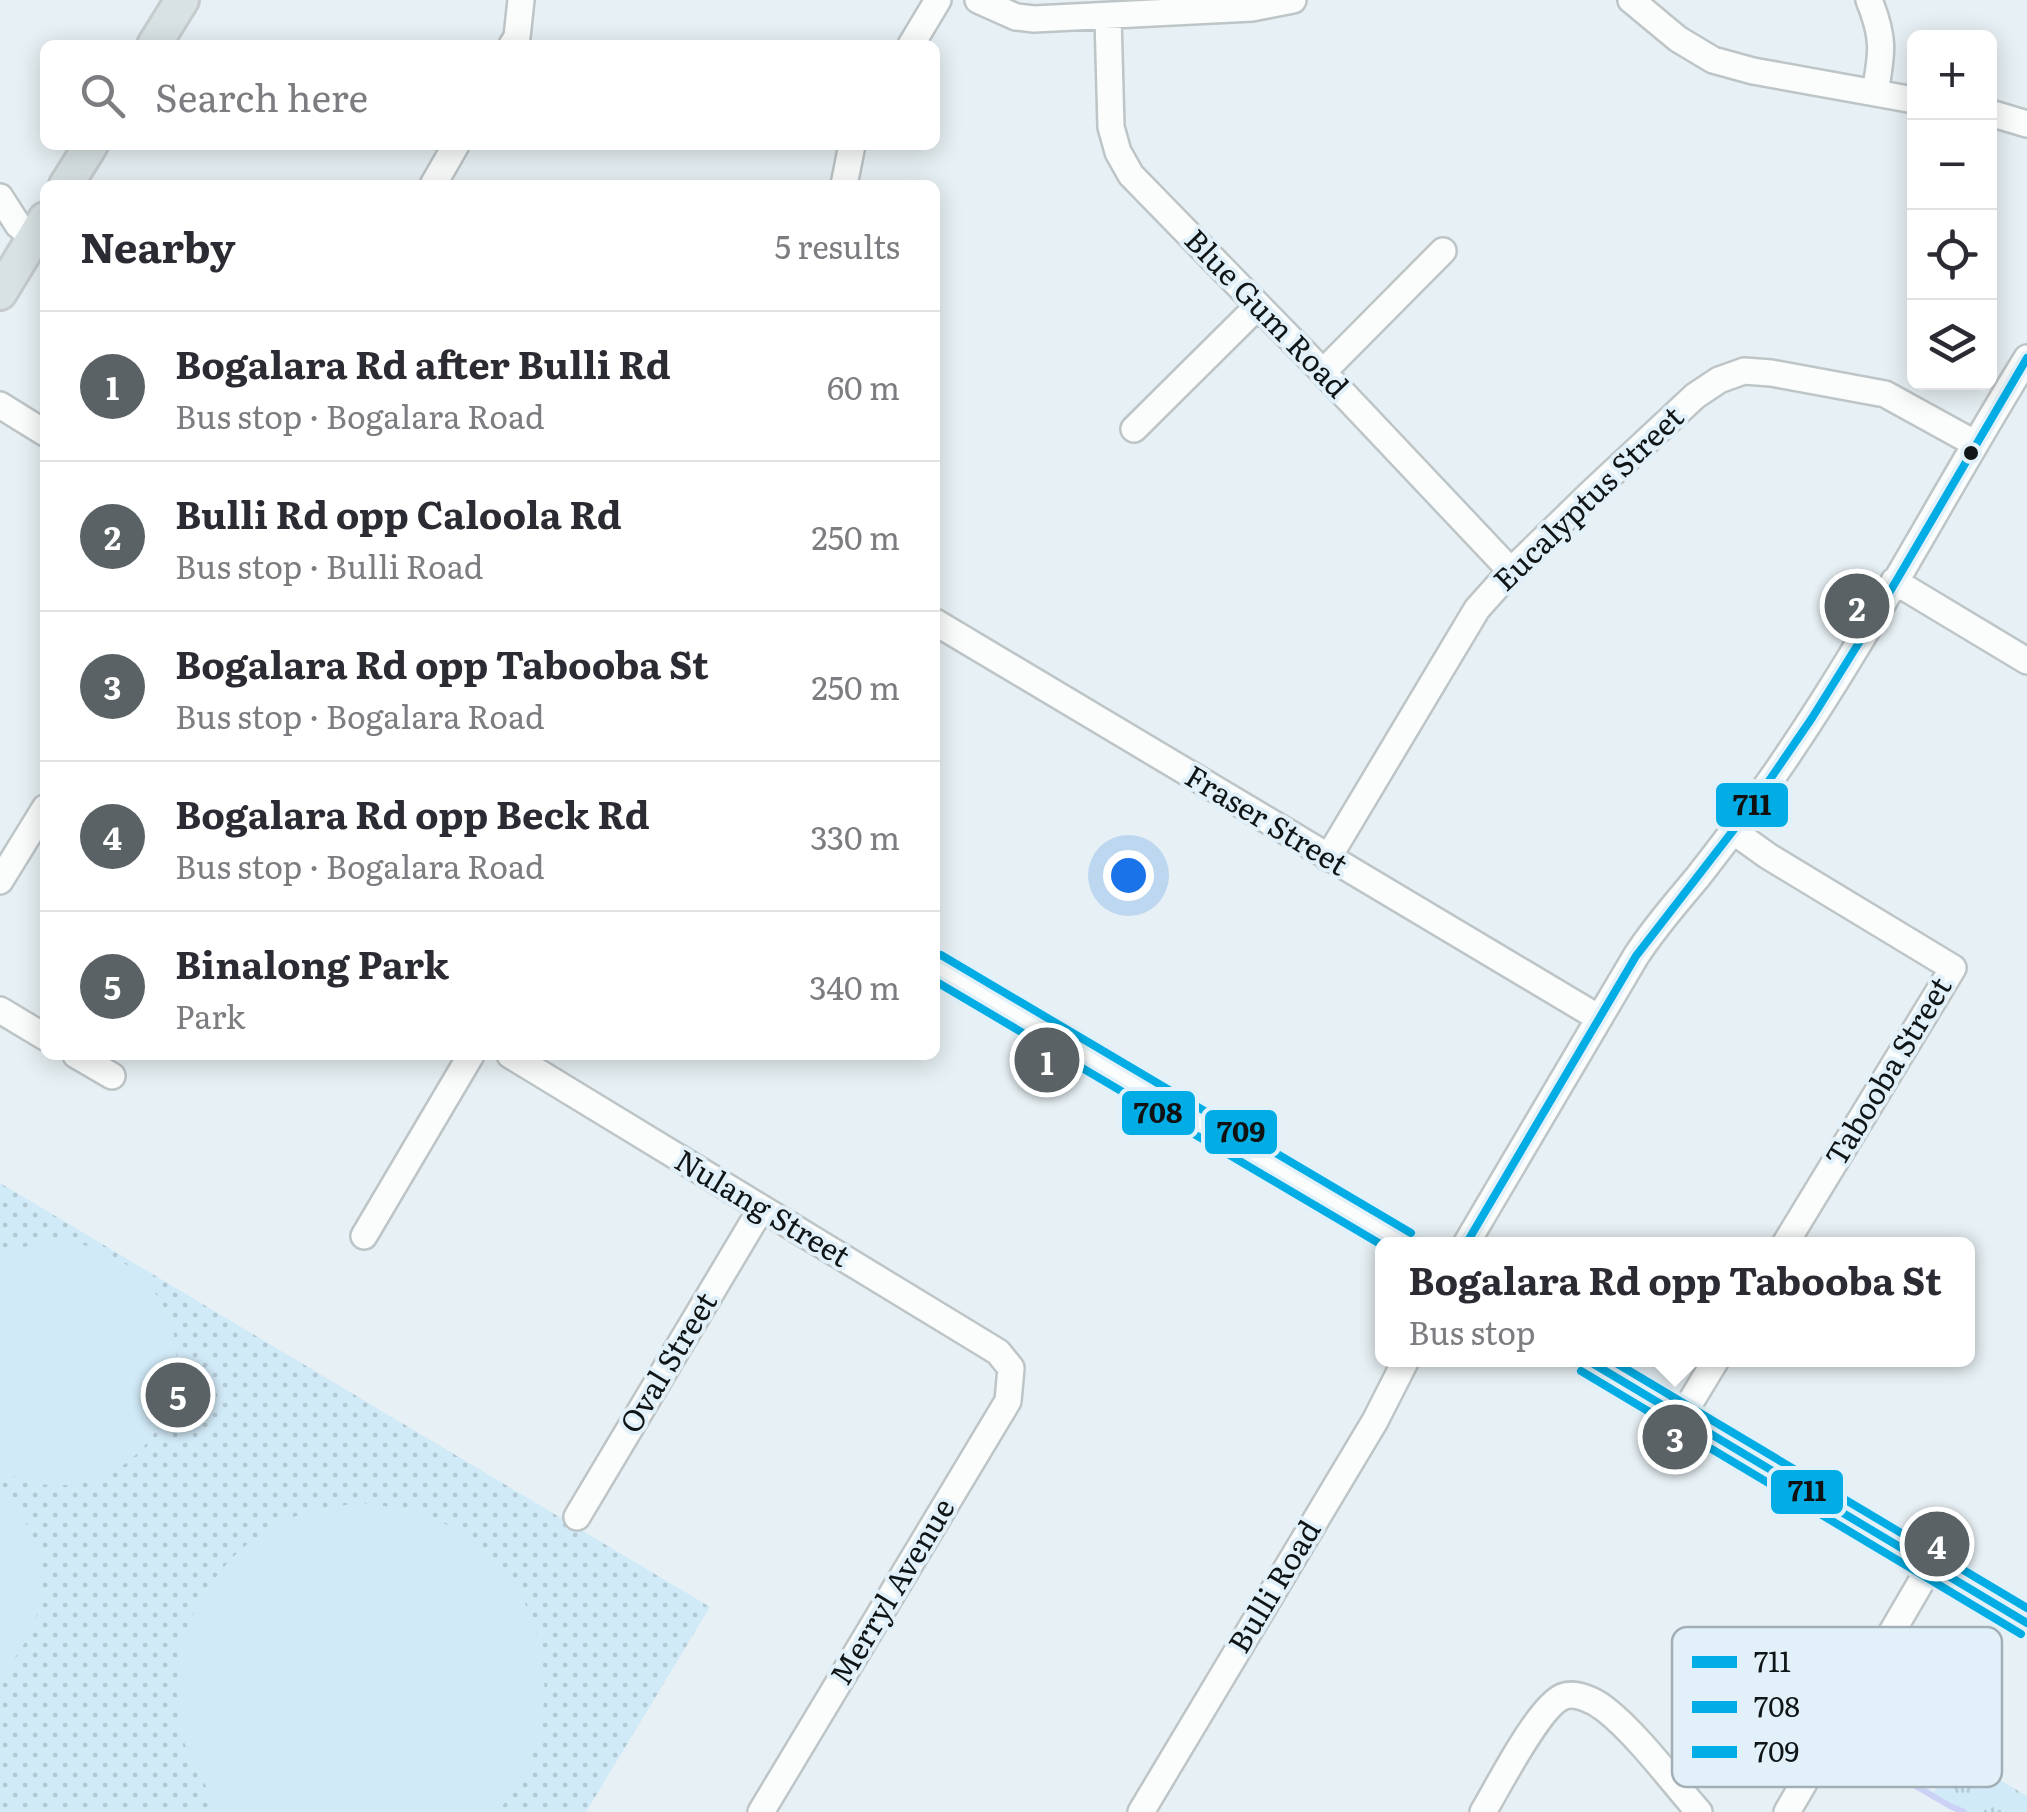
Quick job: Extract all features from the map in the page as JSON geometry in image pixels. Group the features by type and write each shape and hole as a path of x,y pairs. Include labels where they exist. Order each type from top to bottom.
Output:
{"main road":[{"path":"157,40 182,0"},
{"path":"69,180 89,150"},
{"path":"0,293 40,228"}],"street":[{"path":"514,40 521,0"},
{"path":"914,40 938,0"},
{"path":"978,0 1034,19 1252,8 1293,0"},
{"path":"1630,0 1678,39 1714,60 1752,71 1907,99"},
{"path":"1870,0 1881,34 1882,52 1875,93"},
{"name":"Blue Gum Road","path":"1108,17 1111,127 1118,152 1132,176 1511,571"},
{"path":"1997,115 2027,124"},
{"path":"436,180 453,150"},
{"path":"845,180 851,150"},
{"path":"0,197 18,224 40,228"},
{"path":"1323,372 1442,251"},
{"path":"1134,429 1258,306"},
{"path":"1470,1237 1648,937 1790,752 2027,358"},
{"name":"Eucalyptus Street","path":"1328,858 1477,610 1511,571 1695,396 1719,380 1744,371 1771,373 1885,394 1974,444"},
{"path":"0,406 40,430"},
{"path":"1894,581 2027,661"},
{"name":"Fraser Street","path":"940,625 1598,1018"},
{"path":"0,881 40,816"},
{"name":"Tabooba Street","path":"1733,831 1952,968 1790,1237"},
{"path":"940,969 1390,1237"},
{"path":"0,1010 40,1034"},
{"path":"85,1060 112,1076"},
{"path":"364,1236 468,1060"},
{"name":"Nulang Street","path":"518,1060 998,1352 1011,1368"},
{"name":"Oval Street","path":"577,1517 761,1209"},
{"name":"Bulli Road","path":"1141,1812 1375,1421 1402,1367"},
{"path":"1598,1367 2027,1623"},
{"path":"1682,1416 1712,1367"},
{"name":"Merryl Avenue","path":"760,1812 1008,1401 1011,1368"},
{"path":"1895,1627 1931,1566"},
{"path":"1483,1812 1527,1737 1562,1697 1578,1696 1602,1706 1672,1781"},
{"path":"1678,1787 1700,1812"},
{"path":"1787,1812 1802,1787"}],"green space":[{"path":"0,1183 710,1607 586,1812 0,1812"},
{"path":"45,1242 68,1242 103,1251 142,1278 165,1309 175,1343 176,1378 166,1412 148,1442 122,1466 89,1481 51,1485 0,1471 0,1256"},
{"path":"0,1490 31,1534 42,1582 31,1630 0,1674"},
{"path":"362,1503 419,1514 446,1524 471,1539 500,1566 522,1597 536,1632 544,1670 543,1708 536,1745 520,1780 497,1812 224,1812 190,1758 177,1706 183,1644 194,1614 209,1586 253,1540 300,1515"},
{"path":"2002,1781 2027,1796 2027,1812 1955,1812 1912,1787 1934,1792 1937,1787 2002,1787"}],"waterway":[{"path":"1917,1787 1964,1812"}],"transit line":[{"name":"711","path":"1470,1237 1636,956 1749,810 1812,718 2027,358"},
{"name":"709","path":"941,955 1411,1233"},
{"name":"708","path":"940,984 1375,1241"},
{"name":"711","path":"1599,1367 2027,1623"},
{"name":"709","path":"1623,1367 2027,1608"},
{"name":"708","path":"1581,1371 2021,1634"}],"place":[{"name":"Bulli Rd opp Caloola Rd","path":"1857,606"},
{"name":"Bogalara Rd after Bulli Rd","path":"1047,1060"},
{"name":"Binalong Park","path":"178,1395"},
{"name":"Bogalara Rd opp Tabooba St","path":"1675,1437"},
{"name":"Bogalara Rd opp Beck Rd","path":"1937,1544"}]}
